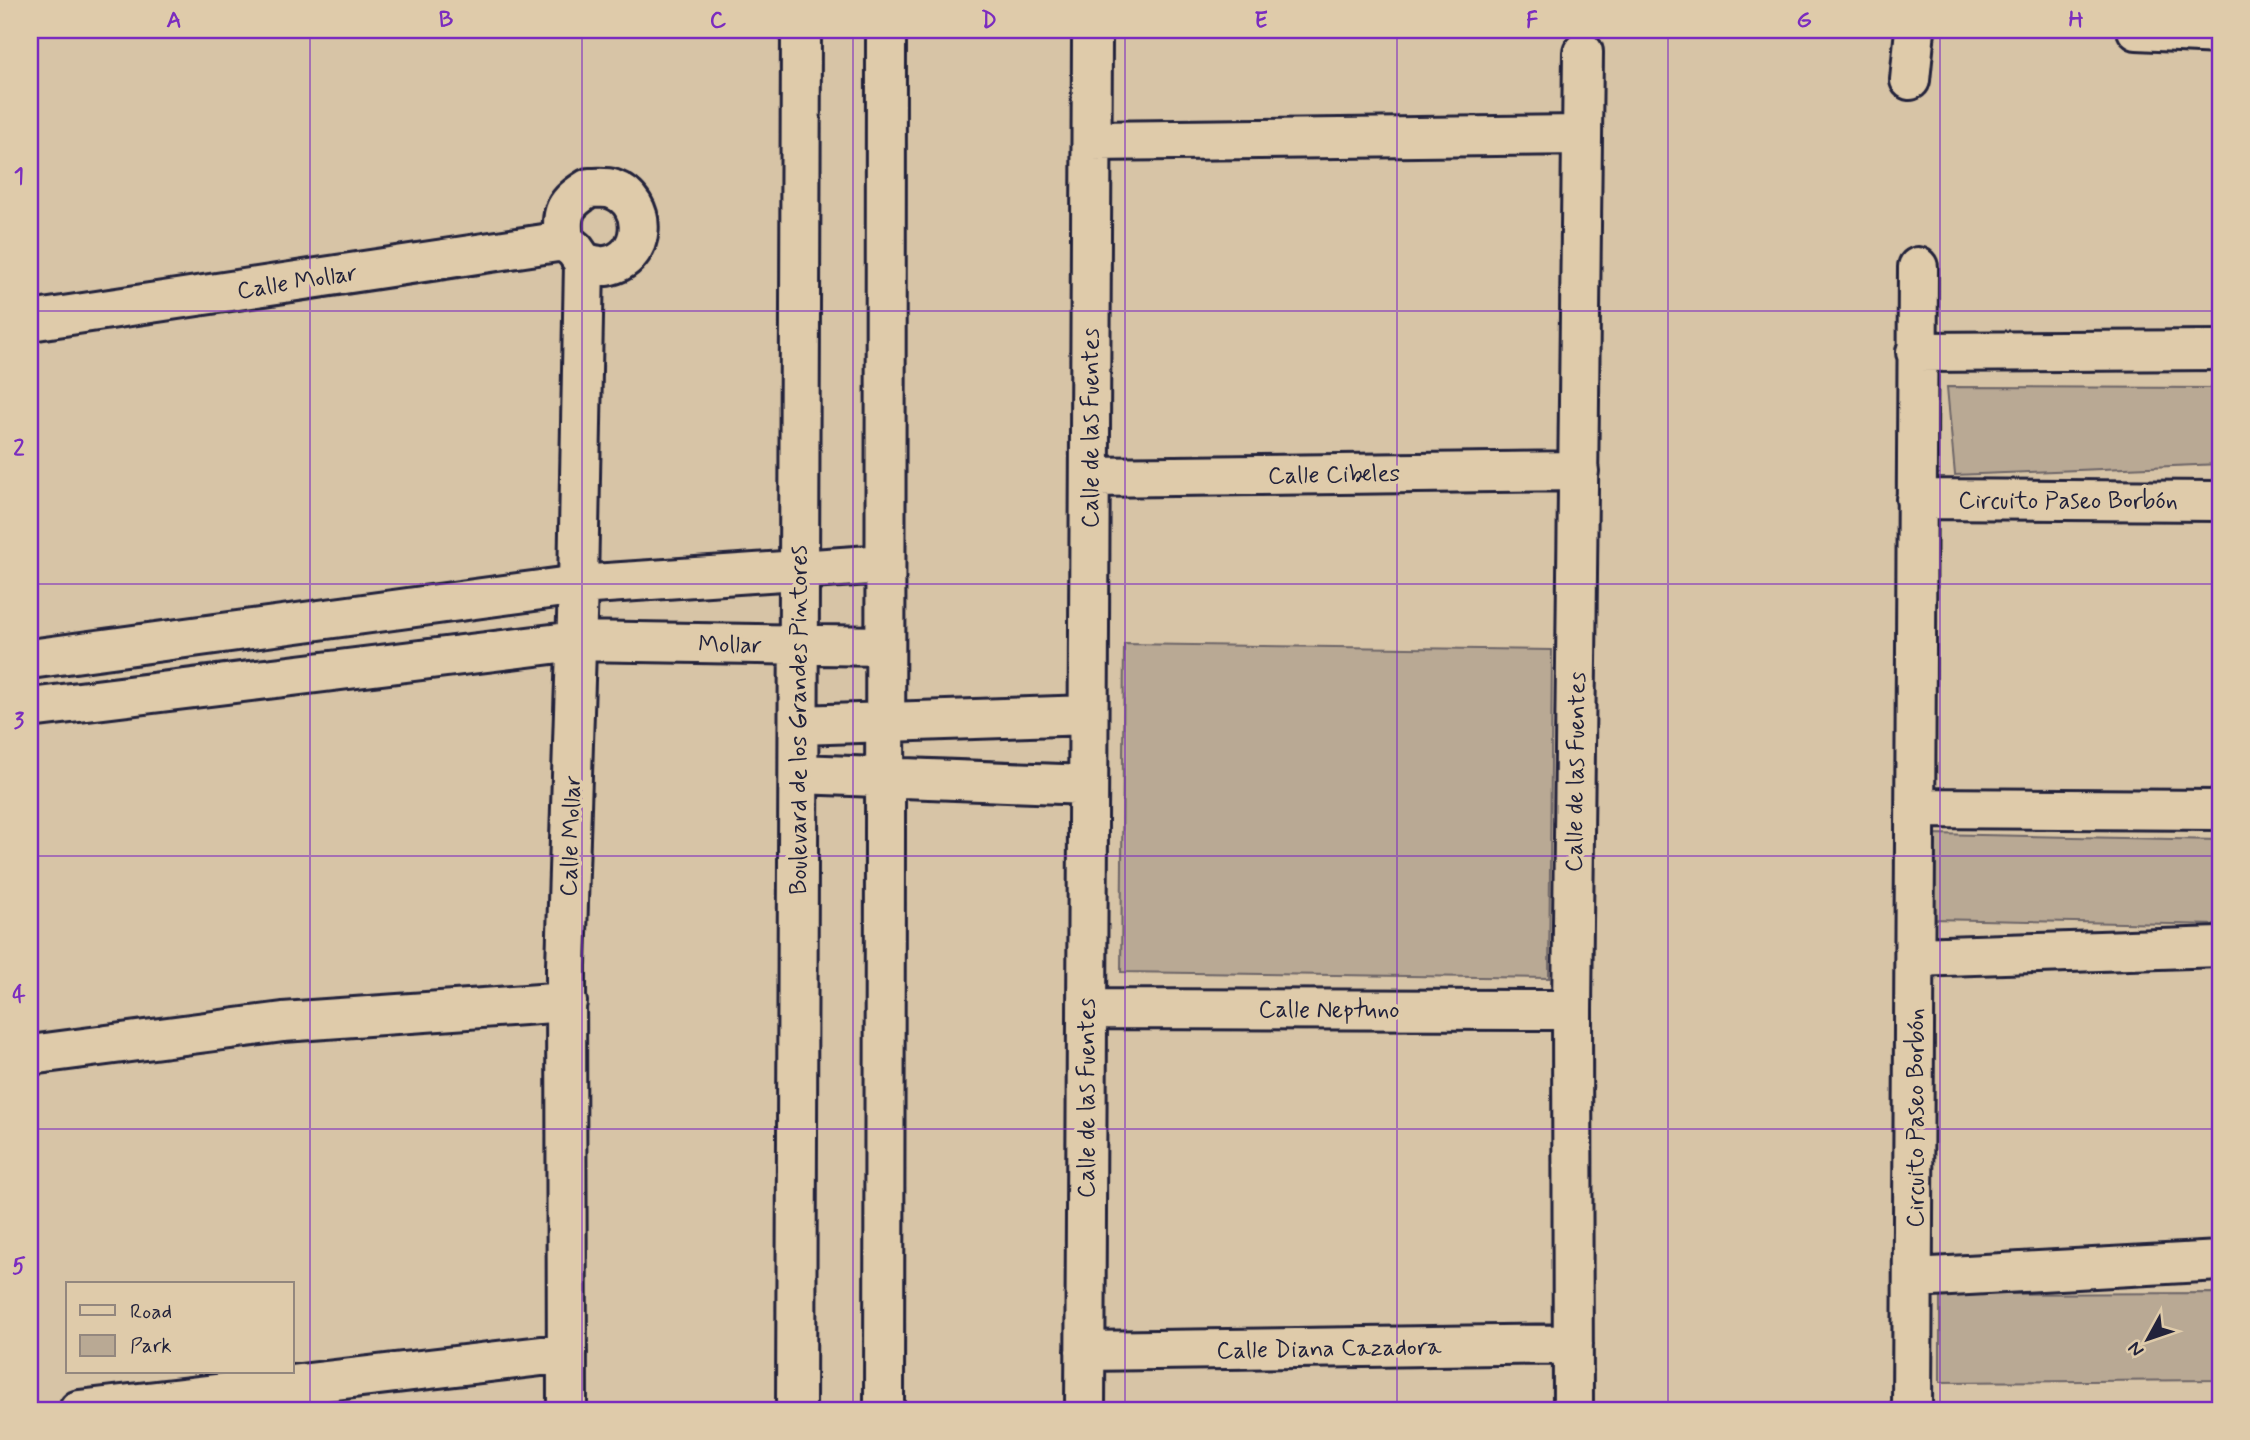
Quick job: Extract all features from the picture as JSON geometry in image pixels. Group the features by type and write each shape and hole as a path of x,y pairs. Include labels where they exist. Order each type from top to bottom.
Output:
{"street":[{"name":"Boulevard de los Grandes Pintores","path":"796,1410 801,30"},
{"path":"884,1410 886,30"},
{"path":"1910,80 1915,30"},
{"path":"2137,30 2220,34"},
{"name":"Calle de las Fuentes","path":"1085,1410 1092,40"},
{"name":"Calle de las Fuentes","path":"1573,1410 1572,1010 1583,52"},
{"path":"1092,141 1582,135"},
{"name":"Calle Mollar","path":"30,321 574,252 578,585 567,1002 567,1410"},
{"name":"Circuito Paseo Borbón","path":"1912,1410 1918,267"},
{"path":"1916,352 2220,349"},
{"name":"Calle Cibeles","path":"1090,477 1579,471"},
{"name":"Circuito Paseo Borbón","path":"1916,499 2220,501"},
{"path":"30,659 578,585 885,564"},
{"name":"Mollar","path":"30,708 576,640 885,646"},
{"path":"800,725 1088,715"},
{"path":"799,774 1088,785"},
{"path":"1915,808 2220,810"},
{"path":"1915,957 2220,947"},
{"path":"30,1055 282,1022 567,1002"},
{"name":"Calle Neptuno","path":"1087,1009 1572,1010"},
{"path":"1914,1278 2220,1261"},
{"name":"Calle Diana Cazadora","path":"1085,1352 1573,1344"},
{"path":"93,1410 567,1353"}],"green space":[{"path":"1947,387 2220,388 2220,464 1955,475"},
{"path":"1124,644 1552,650 1549,978 1121,972"},
{"path":"1932,834 2220,840 2220,925 1930,919"},
{"path":"2220,1293 2220,1380 1940,1382 1940,1294"}]}
